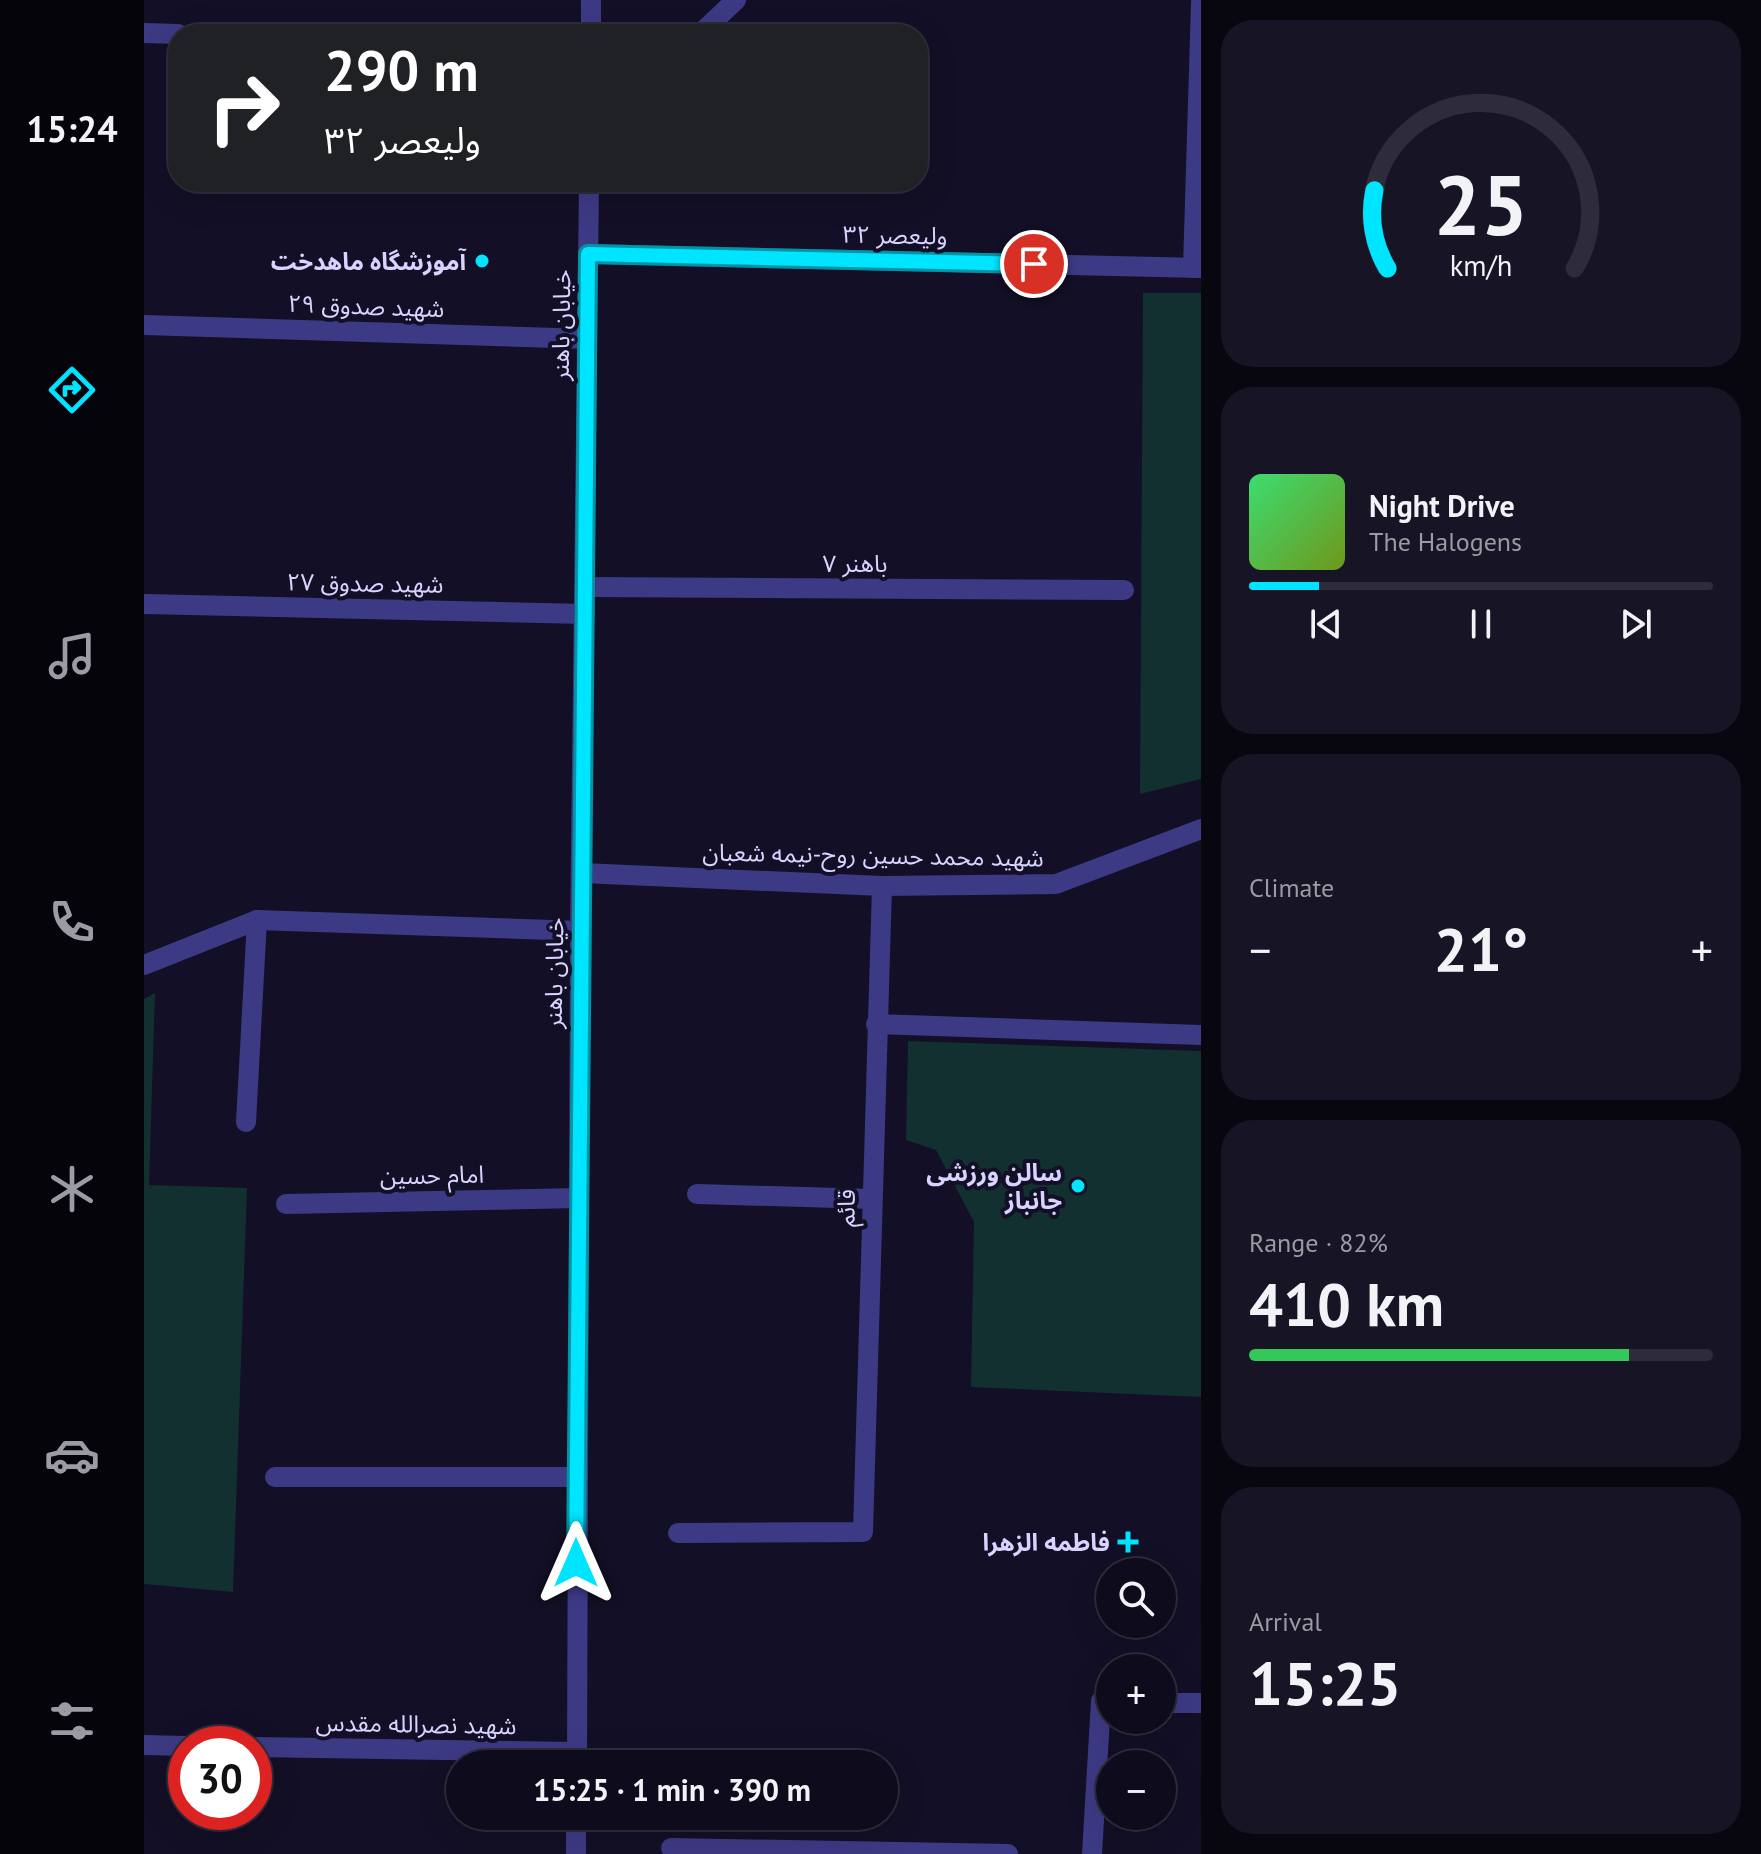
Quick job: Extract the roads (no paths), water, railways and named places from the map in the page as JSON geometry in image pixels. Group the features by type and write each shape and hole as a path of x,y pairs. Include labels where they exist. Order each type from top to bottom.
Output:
{"street":[{"path":"591,0 591,24"},
{"path":"711,24 736,0"},
{"path":"1197,268 1201,3"},
{"path":"144,33 168,34"},
{"name":"خیابان باهنر","path":"577,1750 580,931 589,192"},
{"name":"ولیعصر ۳۲","path":"588,254 1197,268"},
{"name":"شهید صدوق ۲۹","path":"144,325 587,339"},
{"name":"باهنر ۷","path":"585,587 1124,590"},
{"name":"شهید صدوق ۲۷","path":"144,604 585,614"},
{"name":"شهید محمد حسین روح-نیمه شعبان","path":"582,873 882,886 1056,884 1201,829"},
{"name":"قائم","path":"678,1533 863,1532 882,886"},
{"path":"144,965 257,920 580,931"},
{"path":"246,1122 257,920"},
{"path":"876,1024 1201,1035"},
{"path":"697,1194 872,1199"},
{"name":"امام حسین","path":"286,1204 579,1198"},
{"path":"275,1477 576,1477"},
{"path":"1176,1703 1201,1703"},
{"path":"1092,1854 1103,1734"},
{"path":"144,1745 168,1746"},
{"name":"شهید نصرالله مقدس","path":"272,1748 446,1754"},
{"path":"576,1830 576,1854"},
{"path":"671,1848 1008,1854"}],"place":[{"name":"آموزشگاه ماهدخت","path":"482,261"},
{"name":"سالن ورزشی جانباز","path":"1078,1186"},
{"name":"فاطمه الزهرا","path":"1128,1542"}]}
